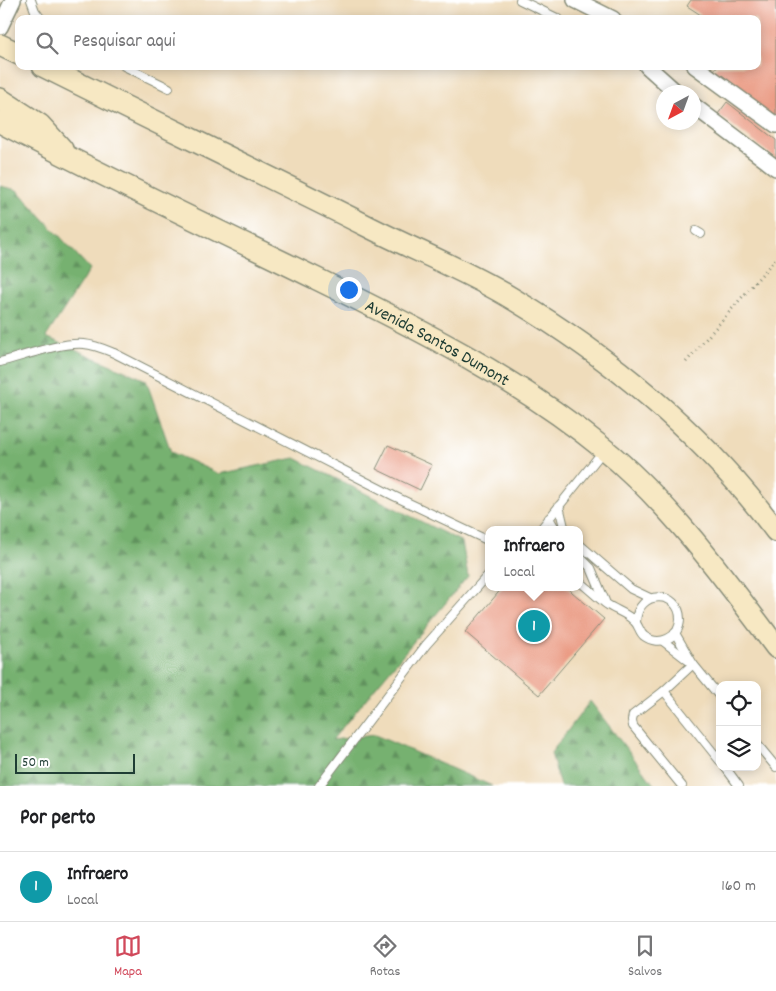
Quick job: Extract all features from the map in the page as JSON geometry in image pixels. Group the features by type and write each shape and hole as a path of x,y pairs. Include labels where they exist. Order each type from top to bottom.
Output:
{"main road":[{"path":"0,45 15,52"},
{"path":"51,70 512,298 575,339 634,382 716,460 740,486 776,531"},
{"path":"0,99 40,125 68,156"},
{"name":"Avenida Santos Dumont","path":"0,122 413,326 522,390 604,449 623,466 700,549 741,599 776,647"}],"street":[{"path":"0,27 13,0"},
{"path":"575,0 605,15"},
{"path":"651,70 668,85"},
{"path":"700,70 776,125"},
{"path":"701,111 776,168"}],"lane":[{"path":"32,0 38,15"},
{"path":"520,0 551,15"},
{"path":"132,70 169,88"},
{"path":"0,362 66,345 83,344 98,346 394,496 485,539"},
{"path":"543,526 604,449"},
{"path":"559,506 564,526"},
{"path":"549,518 554,526"},
{"path":"583,547 631,589 650,598"},
{"path":"583,560 591,568 606,604"},
{"path":"319,786 426,645 485,579"},
{"path":"583,584 606,604 636,622 642,635 655,641 663,641 670,638 679,627 680,620 676,606 664,598 657,597 643,602 639,607 636,622"},
{"path":"675,633 693,664 716,693"},
{"path":"663,641 693,664"},
{"path":"682,786 633,726 632,720 633,715 664,691 693,664"},
{"path":"664,691 716,756"},
{"path":"761,749 776,767"},
{"path":"728,771 739,786"}],"path":[{"path":"686,362 776,258"}],"green space":[{"path":"0,186 17,190 90,269 46,337 146,380 171,452 219,474 295,458 462,542 468,576 332,740 375,735 492,786 0,786"},
{"path":"590,701 655,786 560,786 551,753"}],"building":[{"path":"691,0 776,0 776,120 712,73 714,70 761,70 761,15 701,15 687,6"},
{"path":"727,102 776,140 776,159 718,114"},
{"path":"388,445 432,465 420,490 376,469"},
{"path":"500,591 571,591 604,619 539,695 465,632"}],"place":[{"name":"Infraero","path":"534,626"}]}
